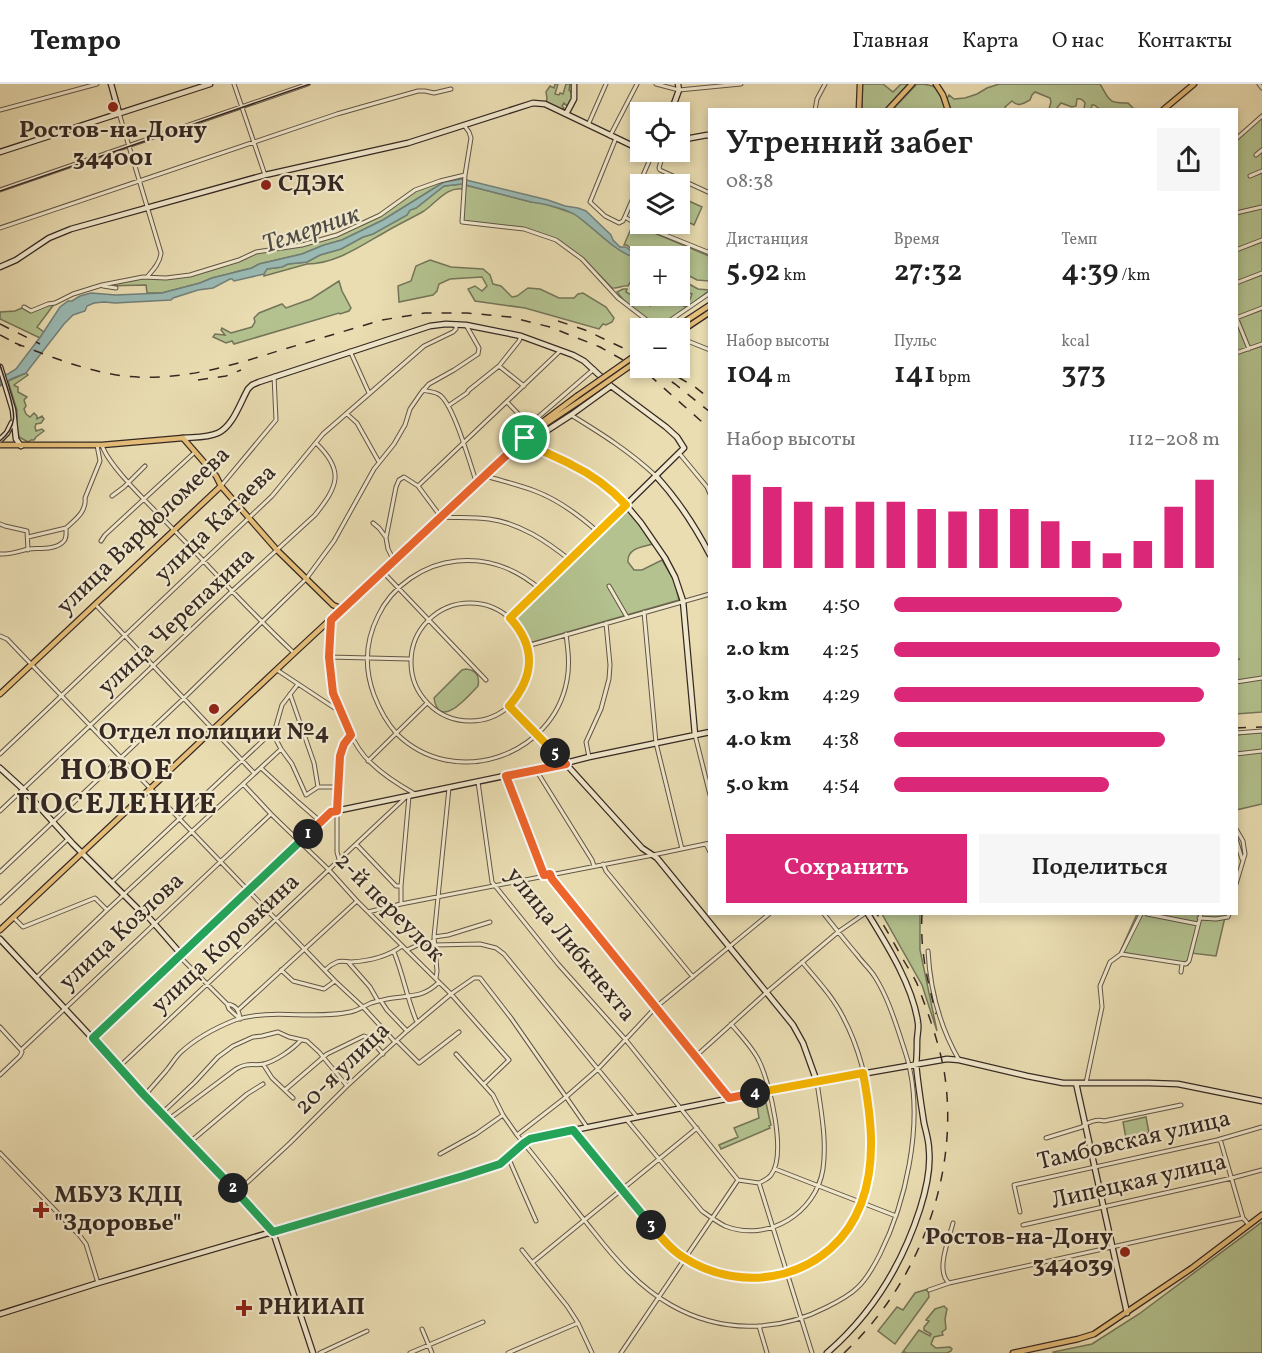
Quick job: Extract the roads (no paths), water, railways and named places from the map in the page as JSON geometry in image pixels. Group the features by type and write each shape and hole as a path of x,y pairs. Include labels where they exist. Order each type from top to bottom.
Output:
{"main road":[{"path":"859,108 860,84"},
{"path":"890,108 912,84"},
{"path":"936,84 947,108"},
{"path":"1165,108 1194,84"},
{"path":"690,318 708,306"},
{"path":"690,325 708,313"},
{"path":"0,930 477,484 579,398 630,360"},
{"path":"579,398 630,365"},
{"path":"0,445 99,445 183,438 216,477 220,486 277,550 333,605 345,607"},
{"name":"улица Варфоломеева","path":"0,693 220,486"},
{"path":"332,619 333,605"},
{"path":"1013,1353 1087,1337 1104,1328 1192,1268 1262,1215"}],"street":[{"path":"0,110 97,84"},
{"path":"111,84 161,256 147,277"},
{"path":"0,152 210,84"},
{"path":"234,84 264,175"},
{"path":"0,190 308,84"},
{"path":"567,114 575,98 574,84"},
{"path":"588,125 606,84"},
{"path":"637,84 613,137 590,202 605,216 621,223 649,162"},
{"path":"656,84 679,87 741,84"},
{"path":"815,108 817,99 825,84"},
{"path":"1259,84 1262,88"},
{"path":"674,102 679,87"},
{"path":"0,228 337,114 418,91 434,93 451,89"},
{"path":"0,267 60,233 91,223 264,175 408,143 533,103 545,104 630,145"},
{"path":"1238,138 1262,116"},
{"path":"464,125 471,138 465,175 462,222 524,229 556,240 582,259 618,298 645,318"},
{"path":"690,138 708,135"},
{"path":"1256,154 1262,150"},
{"path":"661,162 660,170 708,192"},
{"path":"1250,176 1262,171"},
{"path":"24,307 34,310 102,285 147,277 166,278 190,275 239,260 256,252 302,245 337,236 372,220 410,193 465,175"},
{"path":"1238,213 1262,207"},
{"path":"625,217 632,222 708,252"},
{"path":"1238,249 1262,240"},
{"path":"1238,282 1262,273"},
{"path":"102,285 116,288"},
{"path":"673,318 708,294"},
{"path":"1238,317 1262,308"},
{"path":"1238,323 1249,349"},
{"name":"улица Катаева","path":"0,754 272,496 323,434 424,346 453,332 456,324"},
{"path":"0,872 306,579 334,541 379,462 394,444 410,410 423,390 477,354 479,348 466,325"},
{"path":"183,438 203,437 218,434 224,430 248,388 259,382 430,326 466,325 521,336 584,361 611,386 666,428 682,443 684,448 510,618"},
{"path":"448,406 468,393 499,366 521,336"},
{"path":"690,342 708,349"},
{"path":"1238,352 1262,344"},
{"path":"418,486 561,350"},
{"path":"350,351 369,393"},
{"path":"499,366 524,386"},
{"path":"0,367 13,410 15,434 21,446"},
{"path":"507,402 529,425 594,369"},
{"name":"улица Варфоломеева","path":"220,486 276,420 274,376"},
{"path":"611,386 571,415 530,438 540,450 590,475 626,505 648,532 675,577 683,601 695,735 708,787"},
{"path":"423,390 437,393 448,406 477,484"},
{"path":"347,413 357,423 379,462"},
{"path":"571,415 628,451 656,476 687,514 708,551"},
{"path":"7,446 2,439 14,418"},
{"name":"улица Черепахина","path":"0,811 323,506 334,482 335,469 331,460 316,443"},
{"path":"99,445 129,482 203,561 294,653"},
{"path":"28,537 66,528 79,515 86,504 85,498 100,460 99,445"},
{"path":"101,541 195,452"},
{"path":"679,453 708,489"},
{"path":"112,496 145,466"},
{"path":"486,476 547,496 571,510 598,532"},
{"path":"394,561 386,538 396,487 402,477 418,486 441,517 490,519 520,528 545,541 570,560"},
{"path":"0,524 26,530 28,550"},
{"path":"373,524 386,538"},
{"path":"0,554 53,547 66,539 66,528"},
{"path":"540,589 504,566 470,560 449,562 429,568 409,579 398,588 380,611 368,642 367,658 370,679 382,712 396,733 423,752 439,758 457,762 477,762 514,751 537,735 547,724 562,697 567,680 569,651 566,634"},
{"path":"382,572 486,680"},
{"path":"609,586 627,617"},
{"path":"527,646 708,595"},
{"path":"468,603 491,607 510,618 522,634 527,646 529,663 525,684 519,696 492,717 467,721 446,717 426,703 414,683 410,659 417,634 428,620 445,608 468,603"},
{"path":"95,604 255,773"},
{"path":"644,612 656,743 682,849"},
{"path":"332,619 329,657 333,693 351,735 368,761 380,772 416,794"},
{"path":"589,757 586,742 601,709 609,679 606,623"},
{"path":"0,636 7,639 32,664 324,970 419,1063 459,1032"},
{"path":"329,657 410,659"},
{"path":"276,670 340,712"},
{"path":"1238,682 1262,678"},
{"path":"112,882 272,732 282,705 298,684"},
{"path":"290,694 314,763 318,787"},
{"path":"368,761 426,703"},
{"path":"509,706 566,764 642,848 653,855 793,1025 803,1043 817,1082 822,1108 823,1170 812,1198 802,1211 789,1221 773,1228 756,1231 740,1230 725,1226 702,1211 626,1119"},
{"path":"272,732 292,764 306,795 318,787 340,787"},
{"path":"93,1038 334,811 708,732"},
{"path":"1238,733 1262,732"},
{"path":"339,860 334,811 340,787 340,756 344,744 351,735"},
{"path":"36,978 281,749"},
{"path":"1238,754 1262,751"},
{"path":"0,768 138,909 144,912 180,955 240,1019"},
{"path":"261,768 321,822"},
{"path":"535,770 594,866"},
{"path":"506,776 544,875"},
{"name":"улица Либкнехта","path":"478,782 491,878 494,885 558,964 625,1040 738,1179"},
{"name":"2-й переулок","path":"243,784 436,978 509,1060 484,1084"},
{"path":"436,978 438,971 434,941 450,788"},
{"path":"401,904 408,796"},
{"name":"улица Коровкина","path":"120,1066 408,796"},
{"name":"улица Козлова","path":"0,1075 20,1056 21,1050 271,814"},
{"path":"1238,832 1245,848 1238,876"},
{"path":"0,903 69,838"},
{"path":"368,912 708,843"},
{"path":"356,844 396,886 401,886"},
{"path":"1238,846 1242,861"},
{"path":"603,864 606,871 693,977"},
{"path":"550,874 729,1098"},
{"path":"13,917 23,927 95,898 107,910"},
{"path":"238,1010 357,901"},
{"path":"517,1135 598,1069 656,1007 729,947 763,915"},
{"path":"456,1054 493,1095 517,1135 621,1266 658,1298 686,1313 731,1325 759,1326 801,1319 838,1301 858,1288 873,1266 897,1216 907,1176 914,1119 909,1065 896,1023 874,976 825,915"},
{"path":"696,1056 802,962 838,932 864,915"},
{"path":"827,1353 866,1314 903,1255 919,1213 929,1169 930,1152 916,1064 918,1025 915,1008 897,964 867,915"},
{"path":"1086,1083 1102,1007 1100,986 1110,962 1120,954 1140,915"},
{"path":"1152,915 1198,924"},
{"path":"1120,954 1186,964 1189,961 1201,915"},
{"path":"1200,918 1216,919 1229,915"},
{"path":"406,950 490,922"},
{"path":"0,939 273,1232 313,1353"},
{"path":"434,941 480,944 496,948 504,954 637,1117"},
{"path":"324,970 341,961 376,959 402,946"},
{"path":"928,951 944,1032 959,1060"},
{"path":"394,952 416,1020"},
{"path":"348,962 407,1031"},
{"path":"573,1130 659,1235 685,1258 706,1269 734,1276 770,1277 787,1274 820,1257 840,1240 854,1220 862,1202 871,1157 869,1104 852,1035 831,998 802,962"},
{"path":"1181,972 1182,964"},
{"path":"281,970 293,981 324,989 335,981"},
{"name":"20-я улица","path":"237,1192 407,1031 451,994 477,978 482,981 511,1018 566,1097"},
{"path":"144,1095 178,1055 197,1039 240,1019 264,1015 350,1012 370,1003 425,993 439,982"},
{"path":"227,1004 235,1006 240,1019"},
{"path":"621,1353 738,1179 759,1183 771,1176 775,1168 775,1117 770,1090 758,1058 731,1024"},
{"path":"0,1027 21,1050"},
{"path":"162,1113 218,1058 238,1043 253,1036 278,1032 307,1041 347,1086"},
{"path":"285,1089 331,1051 364,1036 369,1038 383,1054"},
{"path":"169,1119 237,1069 244,1065 269,1062 294,1048 301,1040"},
{"path":"0,1314 500,1164 524,1143 535,1137 770,1090 944,1059 959,1060 1050,1081 1178,1084 1262,1101"},
{"path":"263,1064 272,1077 293,1098"},
{"path":"1076,1083 1127,1313"},
{"path":"190,1142 263,1084"},
{"path":"566,1097 587,1127"},
{"path":"1046,1138 1100,1120 1181,1105"},
{"path":"440,1154 476,1134 503,1115"},
{"name":"Тамбовская улица","path":"1020,1212 1014,1185 1220,1139 1262,1127"},
{"path":"533,1262 697,1128"},
{"path":"1220,1139 1243,1218 1249,1225"},
{"path":"0,1153 80,1236 86,1244 98,1283"},
{"path":"508,1157 536,1221"},
{"path":"775,1168 897,1216"},
{"name":"Липецкая улица","path":"1023,1225 1262,1170"},
{"path":"759,1183 812,1353"},
{"path":"929,1290 949,1283 1243,1218"},
{"path":"949,1283 942,1273 954,1223"},
{"path":"522,1250 567,1306 592,1353"},
{"path":"410,1353 483,1322"},
{"path":"508,1353 578,1323"},
{"path":"759,1326 766,1353"},
{"path":"422,1329 432,1353"},
{"path":"320,1353 367,1331"}],"water":[{"name":"Темерник","path":"462,179 586,211 620,247 626,247 630,250 630,256 572,213 462,184 444,186 416,208 410,210 407,215 373,234 307,262 267,269 264,274 234,281 230,279 213,288 198,290 171,300 104,302 87,306 85,311 73,315 64,324 26,373 0,386 0,376 16,369 60,307 68,301 91,293 116,295 162,293 252,268 259,264 302,254 342,240 383,220 444,182"}],"tram line":[{"path":"0,191 310,84"},
{"path":"0,365 14,413 10,430 0,441"}],"railway":[{"path":"15,343 96,371 124,376 164,377 224,367 382,320 425,313 467,313 510,317 550,327 600,347 648,374 708,427"},
{"path":"558,321 585,330 630,351"},
{"path":"0,324 40,344"},
{"path":"0,335 21,346"},
{"path":"198,380 226,376 241,370"},
{"path":"666,378 708,410"},
{"path":"680,378 708,397"},
{"path":"1238,728 1262,727"},
{"path":"844,1353 893,1295 912,1262 939,1190 946,1153 948,1115 945,1077 938,1044 916,982 878,915"},
{"path":"922,915 925,964 936,1014"}],"place":[{"name":"Ростов-на-Дону 344001","path":"113,107"},
{"name":"СДЭК","path":"266,185"},
{"name":"Отдел полиции №4","path":"214,709"},
{"name":"МБУЗ КДЦ \"Здоровье\"","path":"41,1210"},
{"name":"Ростов-на-Дону 344039","path":"1125,1252"},
{"name":"РНИИАП","path":"244,1308"}],"district":[{"name":"НОВОЕ ПОСЕЛЕНИЕ","path":"117,788"}]}
